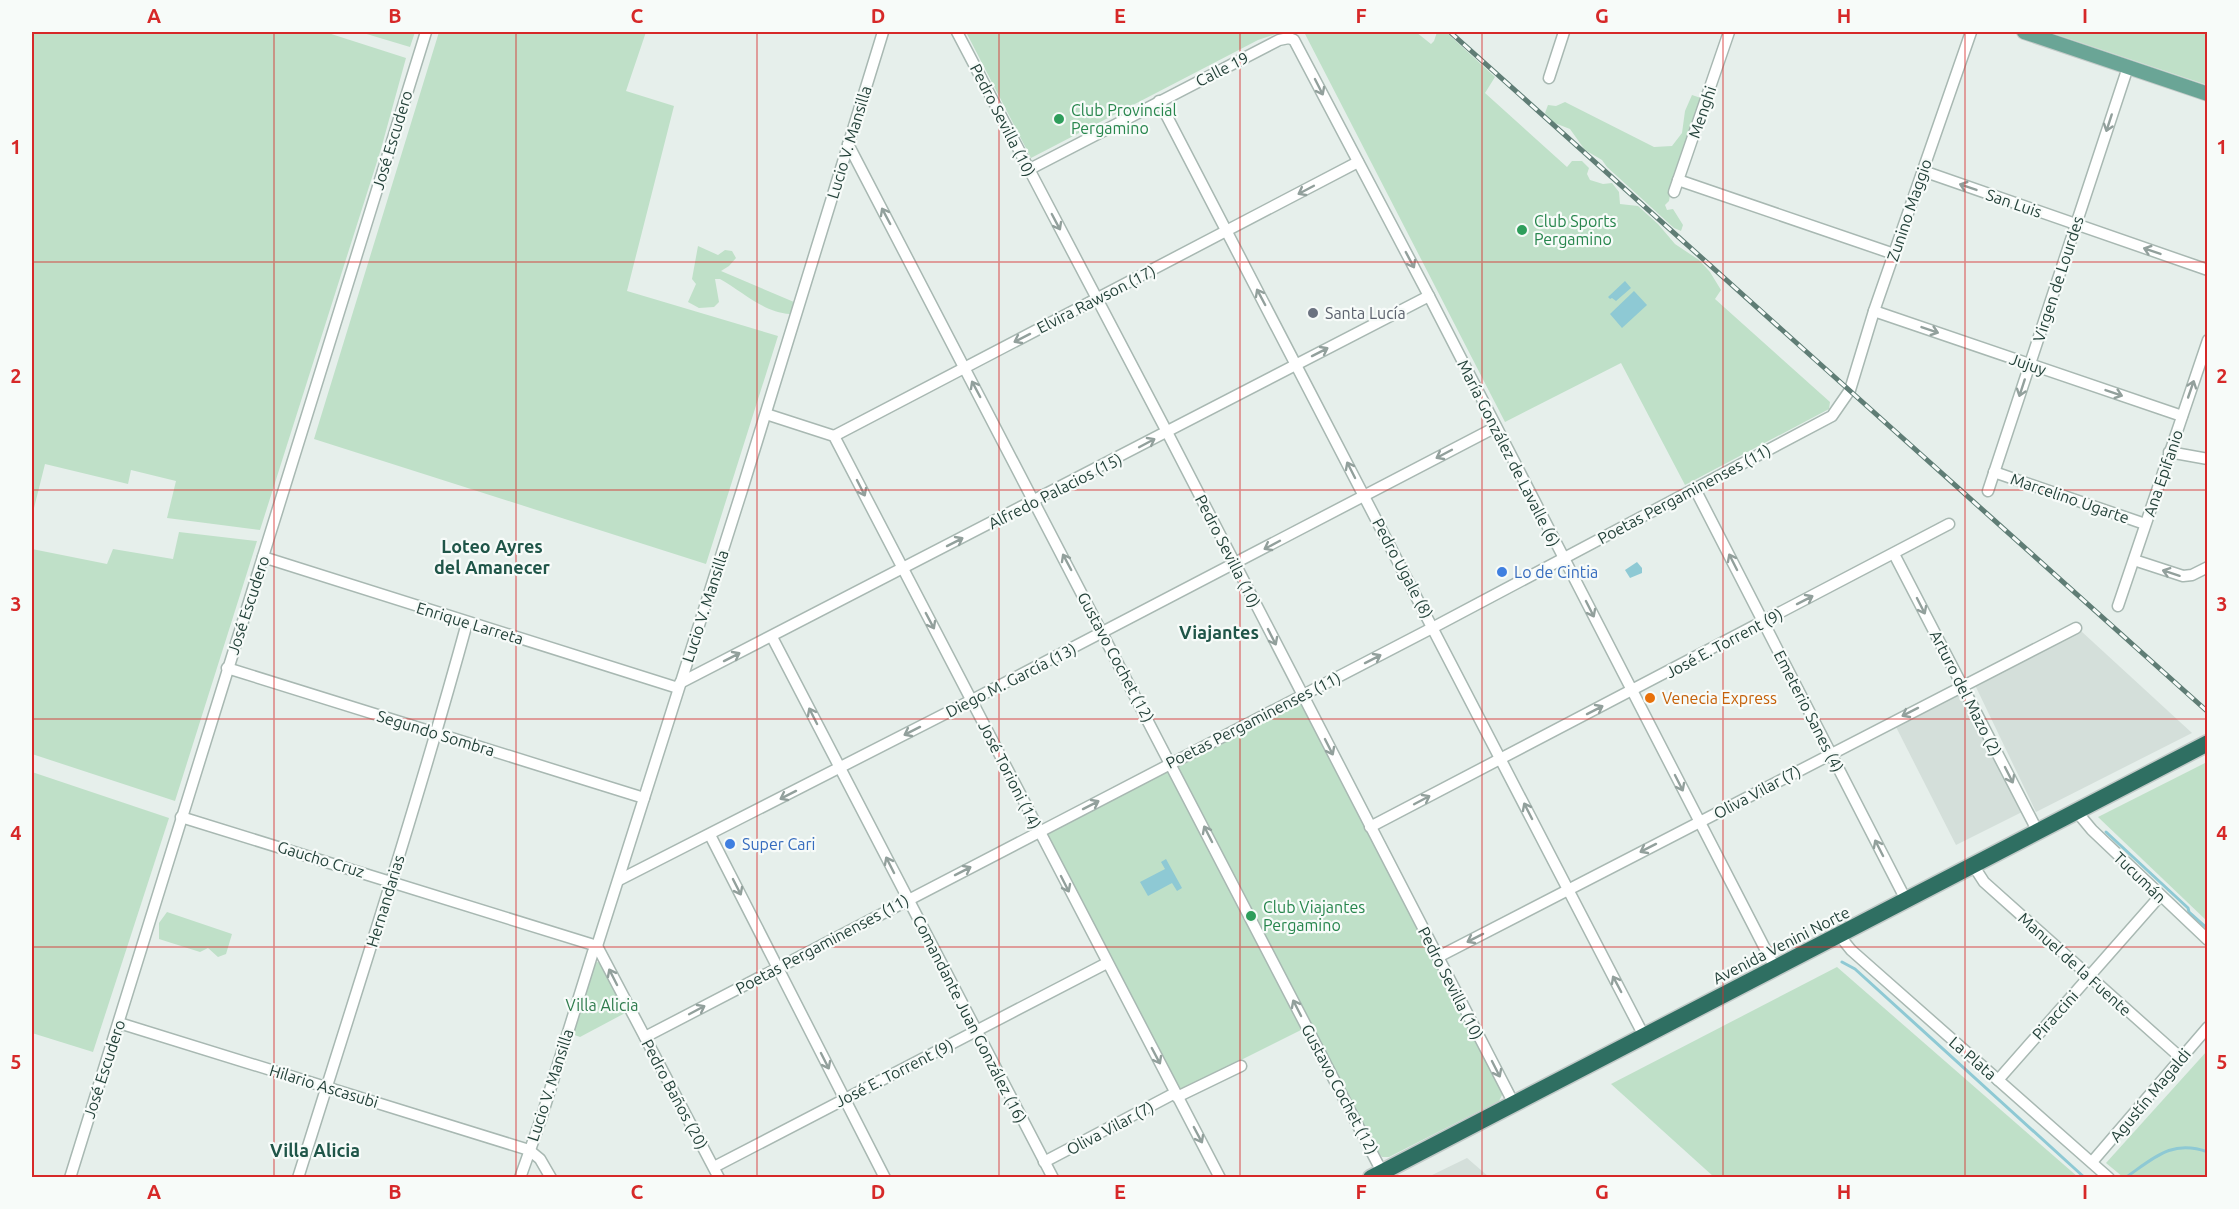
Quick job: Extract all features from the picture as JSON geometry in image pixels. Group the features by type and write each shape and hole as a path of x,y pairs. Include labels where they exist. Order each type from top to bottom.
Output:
{"highway":[{"name":"Avenida Venini Norte","path":"1377,1175 2208,743"}],"main road":[{"path":"2024,32 2208,94"}],"street":[{"name":"José Escudero","path":"70,1178 426,32"},
{"name":"Lucio V. Mansilla","path":"520,1178 541,1119 593,952 619,880 766,414 883,32"},
{"name":"Pedro Sevilla (10)","path":"957,32 1167,432 1514,1104"},
{"path":"1549,78 1564,32"},
{"name":"Menghi","path":"1674,192 1729,32"},
{"name":"Zunino Maggio","path":"1850,390 1874,311 1971,32"},
{"name":"Calle 19","path":"1028,170 1279,40 1289,38"},
{"name":"María González de Lavalle (6)","path":"1289,38 1297,44 1429,296 1775,968"},
{"name":"Virgen de Lourdes","path":"1988,491 2128,67"},
{"name":"Pedro Ugale (8)","path":"1159,101 1434,627 1644,1036"},
{"name":"Gustavo Cochet (12)","path":"848,144 1104,632 1377,1175"},
{"name":"Elvira Rawson (17)","path":"834,436 1358,162"},
{"name":"San Luis","path":"1923,171 2208,270"},
{"path":"1678,180 1894,254"},
{"name":"Alfredo Palacios (15)","path":"679,686 1429,296"},
{"name":"Jujuy","path":"1874,311 2182,416"},
{"name":"Ana Epifanio","path":"2118,606 2208,340"},
{"name":"Poetas Pergaminenses (11)","path":"645,1037 1434,627 1828,419 1841,406 1850,390"},
{"path":"766,414 834,436"},
{"name":"Diego M. García (13)","path":"619,880 1104,632 1496,427"},
{"name":"José Torioni (14)","path":"834,436 1220,1178"},
{"path":"2169,452 2208,459"},
{"name":"Marcelino Ugarte","path":"1994,472 2145,524"},
{"name":"Emeterio Sanes (4)","path":"1695,489 1906,900"},
{"name":"José E. Torrent (9)","path":"1370,827 1949,524"},
{"name":"Arturo del Mazo (2)","path":"1894,554 2038,832"},
{"name":"Enrique Larreta","path":"263,557 467,623 679,686"},
{"path":"2134,560 2183,576 2192,575 2208,567"},
{"name":"Hernandarias","path":"298,1178 392,881 437,733 467,623"},
{"name":"Oliva Vilar (7)","path":"1438,957 2076,628"},
{"name":"Comandante Juan González (16)","path":"772,637 1053,1178"},
{"name":"Segundo Sombra","path":"227,668 644,798"},
{"name":"Tucumán","path":"2076,812 2160,896 2208,940"},
{"name":"Gaucho Cruz","path":"182,817 597,946"},
{"path":"710,835 885,1178"},
{"name":"Manuel de la Fuente","path":"1973,865 1984,882 2181,1058"},
{"name":"Piraccini","path":"1998,1080 2160,896"},
{"name":"La Plata","path":"1839,935 1851,950 2109,1178"},
{"name":"Pedro Baños (20)","path":"597,946 719,1178"},
{"name":"José E. Torrent (9)","path":"714,1167 1107,963"},
{"name":"Hilario Ascasubi","path":"119,1023 529,1150"},
{"name":"Agustín Magaldi","path":"2092,1162 2208,1027"},
{"name":"Oliva Vilar (7)","path":"1044,1162 1176,1095 1241,1066"},
{"path":"529,1150 540,1159 551,1178"}],"shaded area":[{"path":"2081,631 2192,733 2036,812 1975,685"},
{"path":"1962,689 2024,811 1956,845 1894,723"},
{"path":"1467,1158 1489,1177 1428,1177"}],"green space":[{"path":"32,32 325,32 406,58 381,149 260,530 167,518 176,481 131,470 128,484 45,464 32,516"},
{"path":"360,32 415,32 410,47"},
{"path":"439,32 646,32 626,91 674,106 627,291 778,336 706,564 314,439"},
{"name":"Club Provincial Pergamino","path":"966,32 1282,32 1258,40 1031,158"},
{"name":"Club Sports Pergamino","path":"1304,32 1416,32 1431,44 1437,32 1446,32 1495,77 1485,93 1567,167 1572,161 1582,161 1589,168 1587,174 1590,180 1603,184 1612,183 1619,192 1620,204 1638,206 1675,244 1699,260 1721,290 1715,299 1830,402 1829,409 1685,485 1621,363 1505,422"},
{"path":"2049,32 2207,32 2207,85"},
{"path":"1692,95 1701,98 1677,174 1673,176 1669,201 1665,205 1667,210 1673,209 1683,225 1681,231 1674,228 1602,160 1585,150 1570,129 1552,122 1545,113 1548,105 1556,106 1565,102 1654,147 1672,146 1682,133 1685,111"},
{"path":"698,246 718,255 725,250 732,251 736,258 721,271 794,302 790,314 771,310 720,279 715,279 719,302 714,307 699,308 688,302 696,284 692,279"},
{"path":"179,532 257,541 175,801 32,754 32,549 107,564 113,549 173,559"},
{"name":"Club Viajantes Pergamino","path":"1297,703 1302,705 1503,1093 1499,1101 1389,1157 1382,1157 1378,1152 1311,1025 1179,1091 1047,837 1047,833"},
{"path":"2207,762 2207,921 2098,817"},
{"path":"32,772 169,818 93,1052 32,1033"},
{"path":"167,912 232,934 226,954 218,957 208,948 200,952 159,939 159,923"},
{"name":"Villa Alicia","path":"597,962 600,963 627,1012 580,1037 572,1034"},
{"path":"1837,967 2078,1177 1714,1177 1611,1084"},
{"path":"2207,1051 2207,1177 2123,1177 2106,1163"}],"water":[{"path":"1625,281 1631,288 1616,301 1610,299 1608,297"},
{"path":"1634,291 1647,305 1622,328 1610,314"},
{"path":"1637,562 1642,568 1642,573 1630,578 1625,570"},
{"path":"1166,859 1182,888 1177,891 1172,883 1148,896 1140,882 1165,869 1161,862"}],"waterway":[{"path":"2106,832 2208,929"},
{"path":"1842,962 1855,969 2085,1178"},
{"path":"2125,1178 2154,1158 2173,1149 2184,1148 2208,1152"}],"railway":[{"path":"1450,32 2208,712"}],"place":[{"name":"Club Provincial Pergamino","path":"1059,119"},
{"name":"Club Sports Pergamino","path":"1522,230"},
{"name":"Santa Lucía","path":"1313,313"},
{"name":"Lo de Cintia","path":"1502,572"},
{"name":"Venecia Express","path":"1650,698"},
{"name":"Super Cari","path":"730,844"},
{"name":"Club Viajantes Pergamino","path":"1251,916"}],"district":[{"name":"Loteo Ayres del Amanecer","path":"492,557"},
{"name":"Viajantes","path":"1219,633"},
{"name":"Villa Alicia","path":"315,1151"}]}
